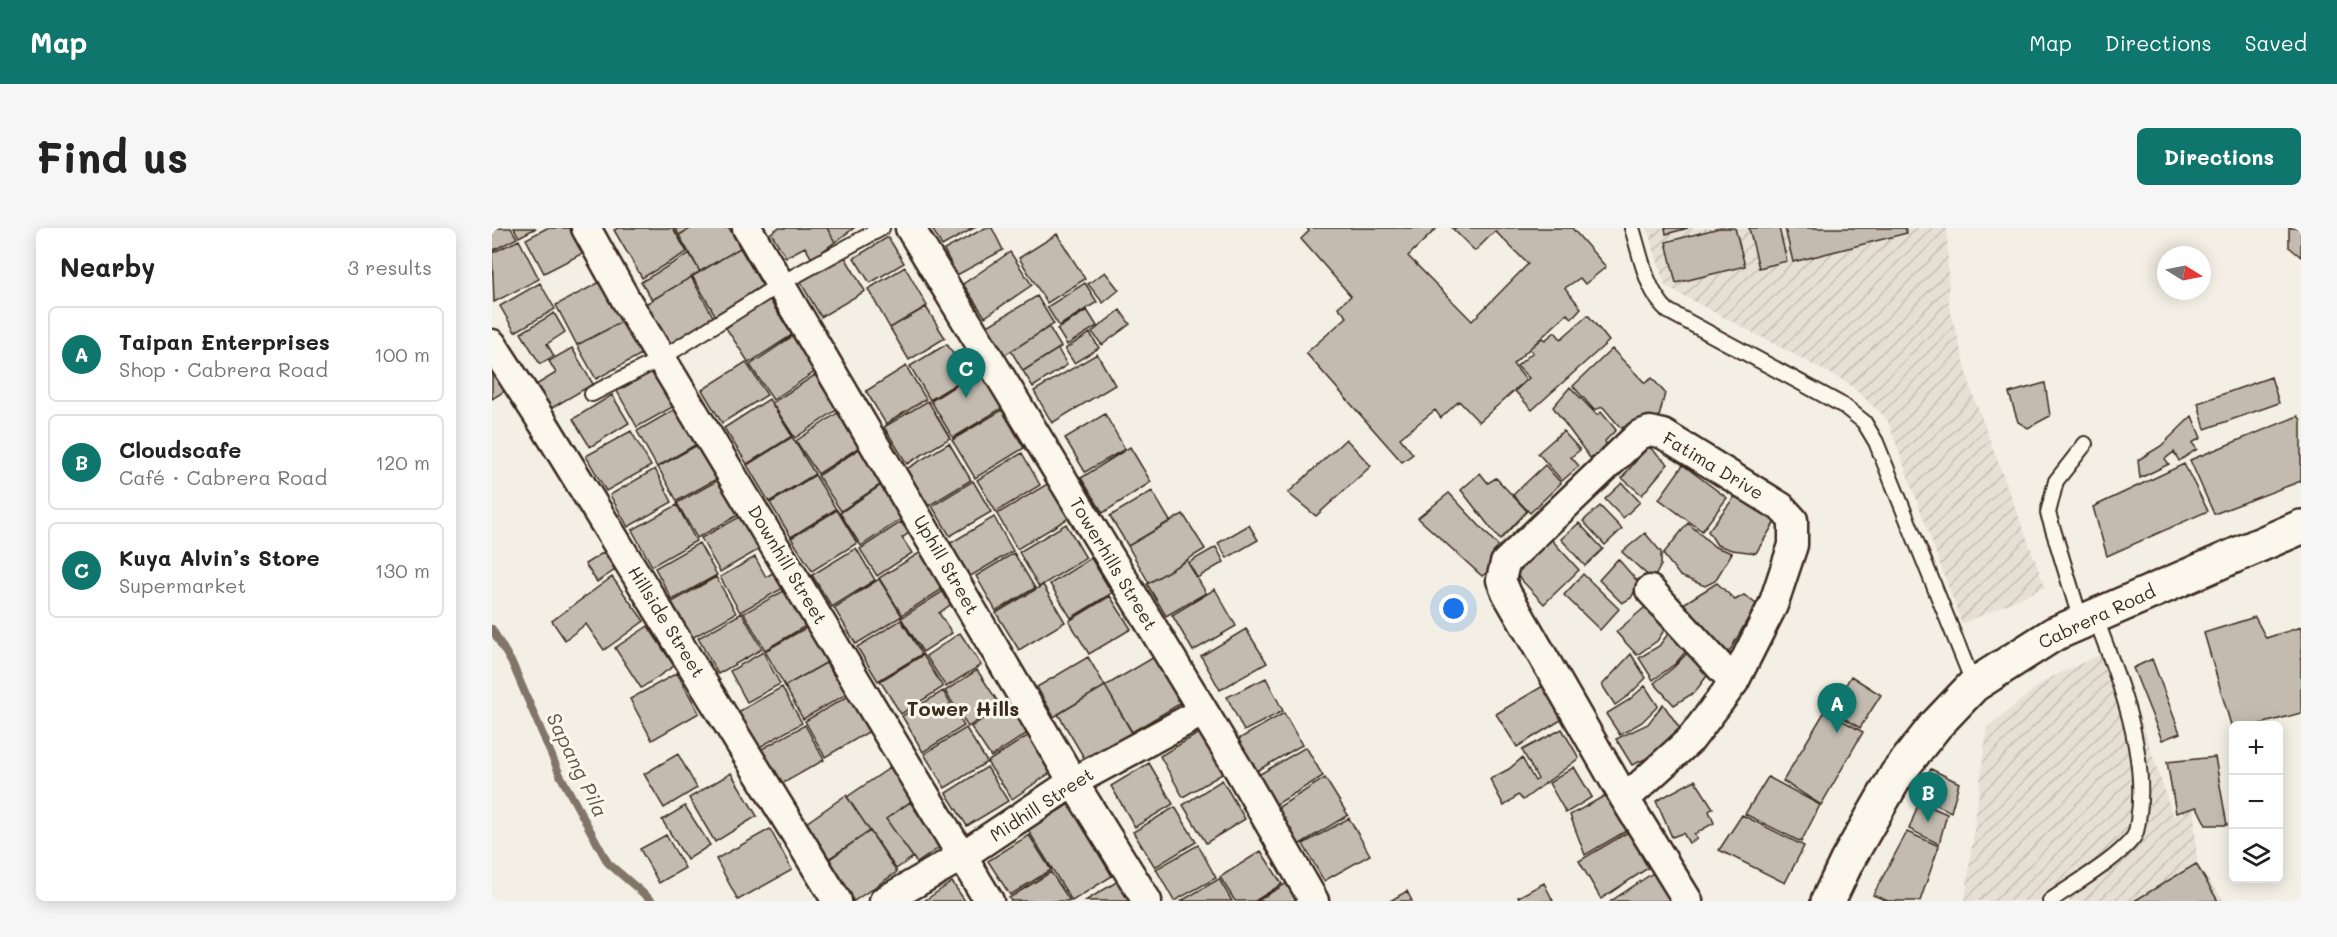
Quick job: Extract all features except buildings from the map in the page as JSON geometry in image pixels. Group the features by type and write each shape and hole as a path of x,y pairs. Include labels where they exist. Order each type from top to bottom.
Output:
{"main road":[{"name":"Cabrera Road","path":"1828,901 1847,861 1898,774 1935,726 1974,685 2054,634 2301,527"}],"street":[{"name":"Downhill Street","path":"586,228 626,300 989,901"},
{"name":"Uphill Street","path":"747,228 1073,782 1147,901"},
{"name":"Towerhills Street","path":"910,228 1239,770 1314,901"},
{"name":"Hillside Street","path":"492,344 545,426 837,901"},
{"name":"Fatima Drive","path":"1625,799 1691,739 1734,682 1773,605 1793,545 1792,520 1781,507 1663,434 1650,431 1639,435 1504,563 1501,580 1625,799 1688,901"},
{"path":"1650,590 1734,682"},
{"name":"Midhill Street","path":"884,901 962,856 1073,782 1202,712"}],"lane":[{"path":"592,394 662,358 780,284 882,228"},
{"path":"1632,228 1650,286 1658,302 1668,311 1844,406 1864,422 1876,442 1974,685"},
{"path":"2050,901 2120,851 2136,836 2141,804 2136,756 2116,671 2088,618 2048,513 2056,481 2085,444"}],"shaded area":[{"path":"1647,228 1947,228 1949,305 1973,395 2045,587 1962,624 1887,419 1848,383 1665,286"},
{"path":"2116,647 2173,816 2194,809 2197,864 2224,901 1965,901 1987,728 2046,680"}],"waterway":[{"name":"Sapang Pila","path":"492,629 513,665 560,775 608,863 652,901"}],"place":[{"name":"Kuya Alvin’s Store","path":"966,398"},
{"name":"Taipan Enterprises","path":"1837,733"},
{"name":"Cloudscafe","path":"1928,822"}],"district":[{"name":"Tower Hills","path":"963,709"}]}
